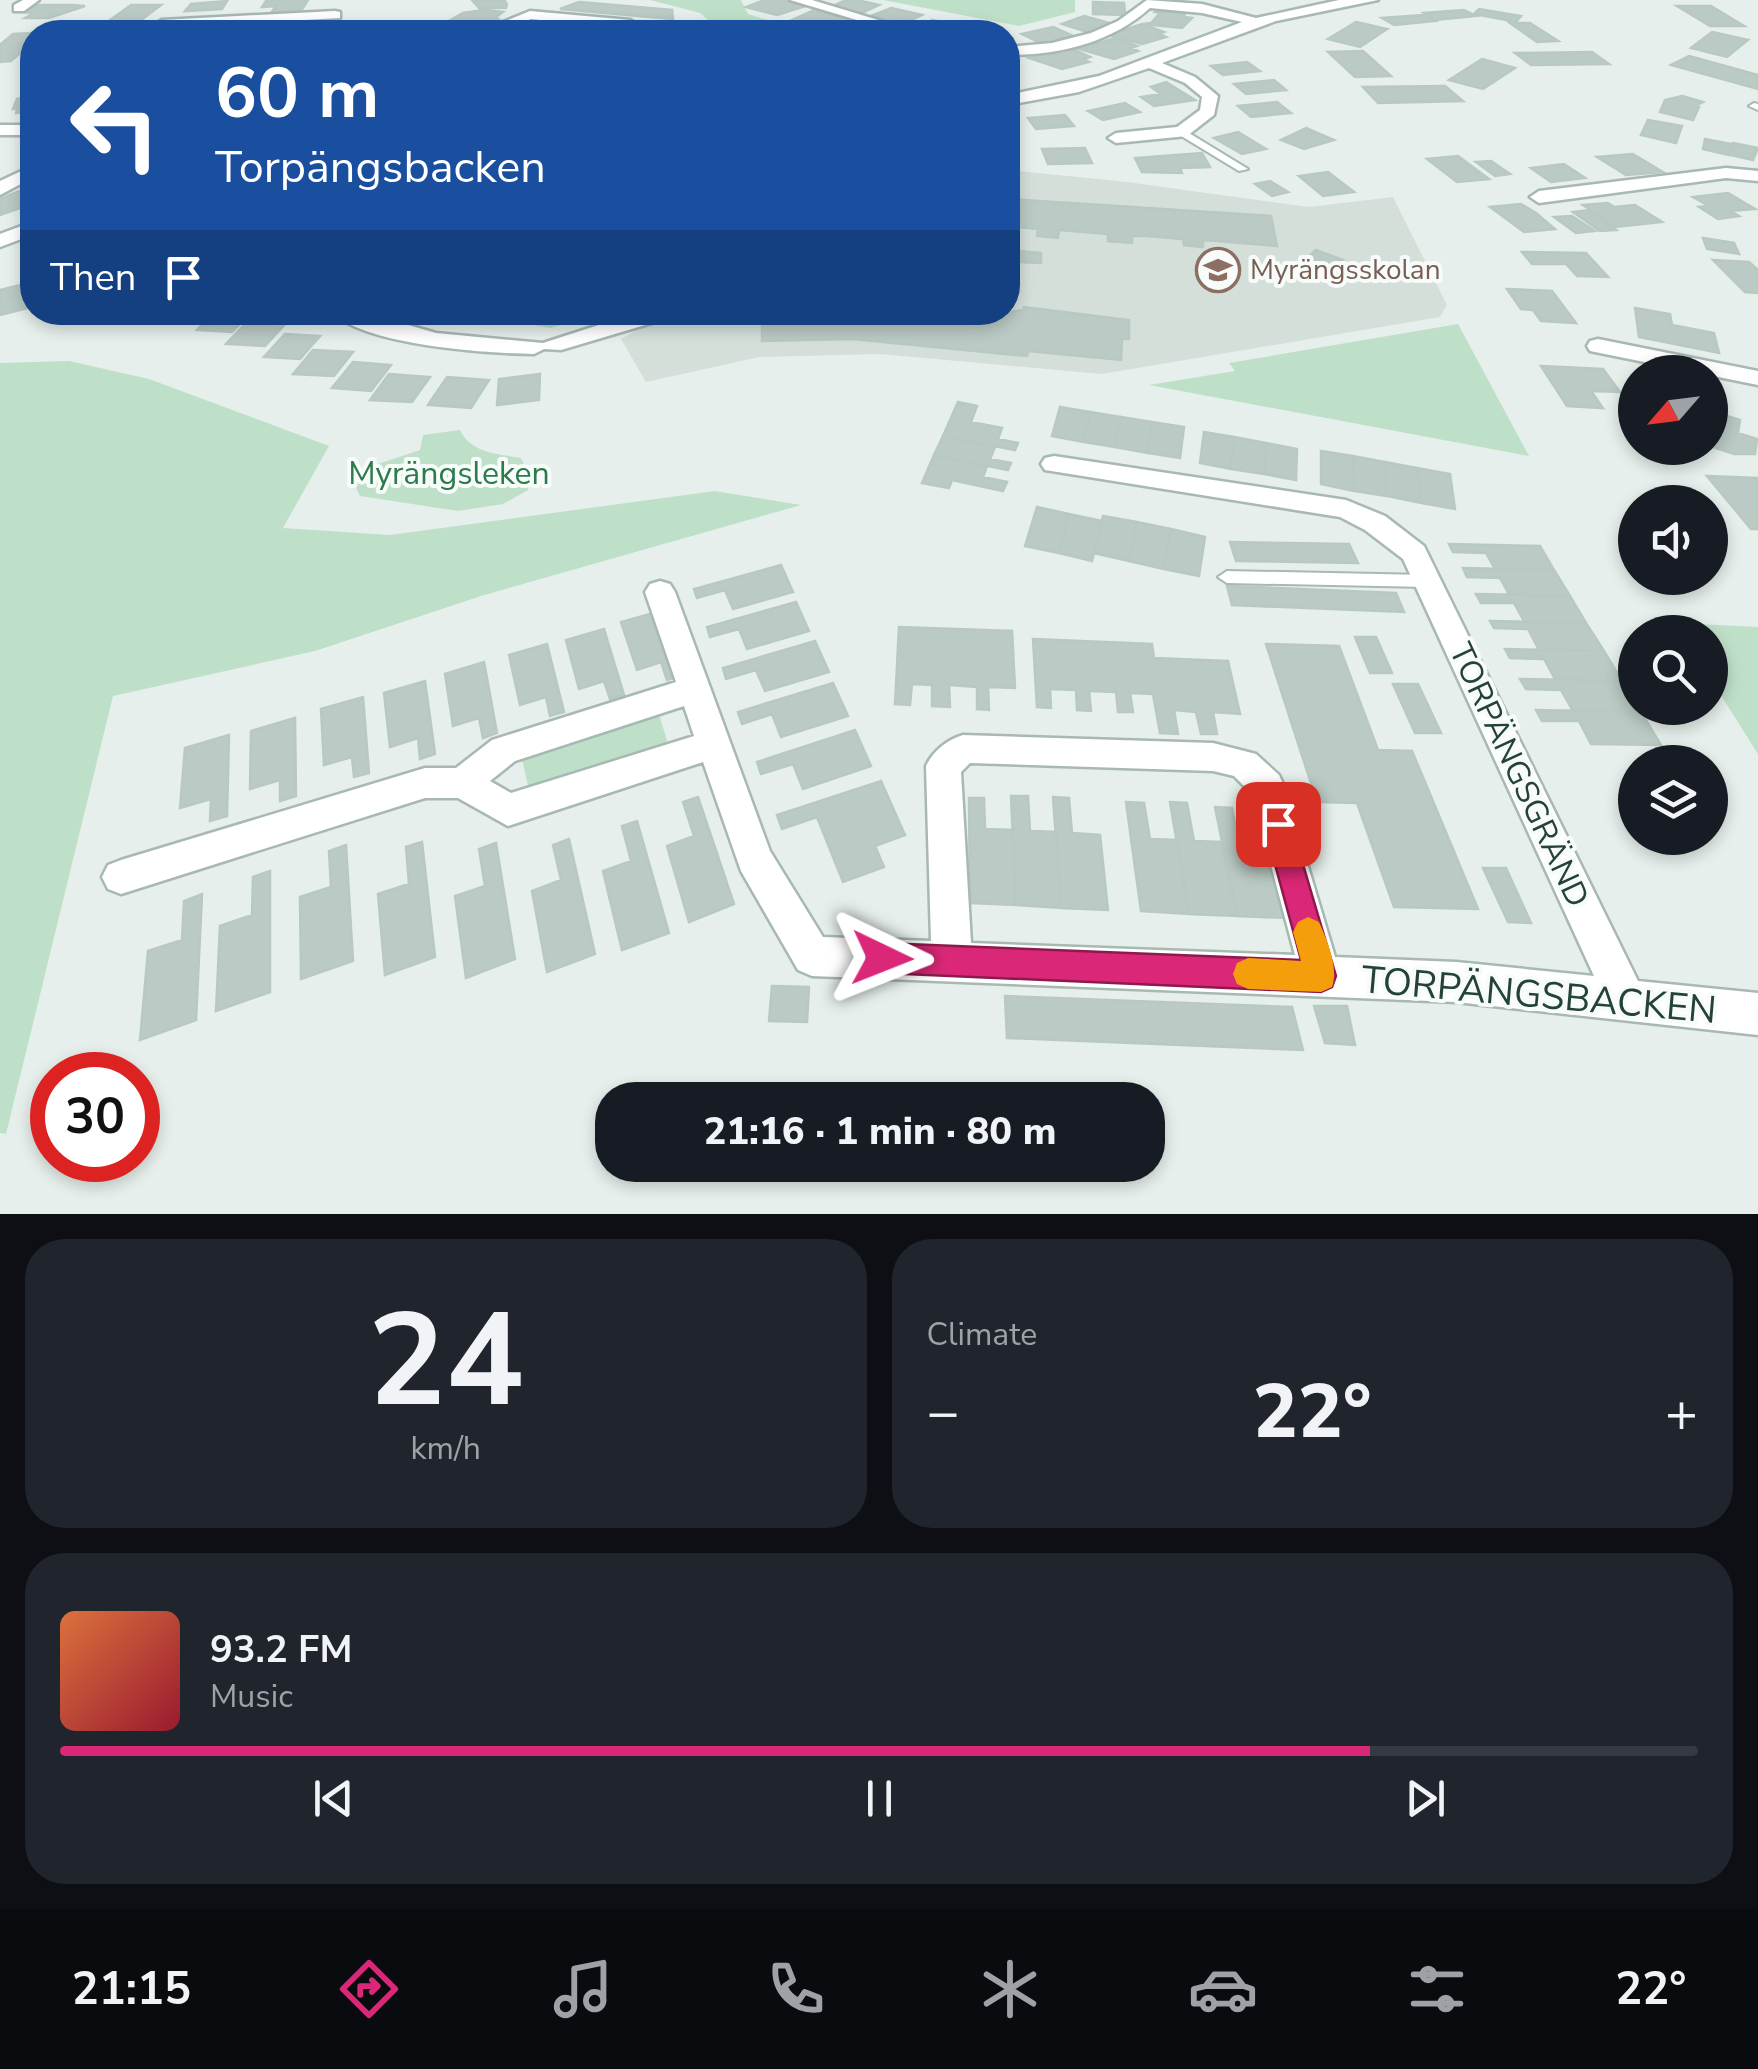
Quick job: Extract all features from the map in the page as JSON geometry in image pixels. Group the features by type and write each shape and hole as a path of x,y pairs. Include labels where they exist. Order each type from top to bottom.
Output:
{"street":[{"path":"332,20 345,0"},
{"path":"798,0 869,20"},
{"path":"1020,98 1076,90 1255,22 1302,10 1371,0"},
{"path":"1020,50 1089,38 1126,24 1144,2 1222,11 1255,22"},
{"path":"527,8 604,20"},
{"path":"239,20 335,15"},
{"path":"1116,138 1182,132 1208,112 1210,96 1190,80 1152,64"},
{"path":"1539,197 1726,173 1758,176"},
{"path":"373,325 392,333 476,347 544,346 618,325"},
{"path":"1598,346 1758,378"},
{"path":"1054,464 1346,509 1375,522 1421,567"},
{"name":"TORPÄNGSGRÄND","path":"1421,567 1625,998"},
{"name":"TORPÄNGSBACKEN","path":"660,592 754,859 812,956 1456,982 1758,1014"},
{"path":"462,784 504,750 695,689"},
{"path":"121,878 425,784 462,784 508,810 714,744"},
{"name":"TORPÄNGSBACKEN","path":"952,961 943,766 963,749 1213,757 1244,764 1267,786 1321,976"}],"lane":[{"path":"1182,132 1243,169"},
{"path":"1227,577 1421,567"}],"shaded area":[{"name":"Myrängsskolan","path":"1020,171 1309,207 1393,197 1447,305 1440,317 1102,374 880,354 759,357 646,382 621,339 646,325 1020,325"}],"green space":[{"path":"650,0 741,0 748,14 768,20 708,20 700,13"},
{"path":"883,0 1075,0 1075,12 1020,26 1020,20 988,20"},
{"path":"1458,324 1529,456 1149,385 1235,371 1229,363"},
{"path":"69,361 149,379 329,446 283,528 390,535 715,491 801,505 481,596 315,651 113,696 6,1134 0,1133 0,363"},
{"name":"Myrängsleken","path":"460,430 478,448 521,458 528,473 528,490 503,504 458,511 360,496 354,484 363,469 420,450 423,435"},
{"path":"1728,626 1758,627 1758,754 1728,706"},
{"path":"659,714 668,744 529,790 522,759"}],"building":[{"path":"308,0 301,11 271,13 276,6 262,7 266,1"},
{"path":"472,0 504,0 507,4 506,8 479,8"},
{"path":"765,0 806,6 777,15 746,7"},
{"path":"846,0 879,5 862,13 833,6"},
{"path":"227,1 222,9 185,11 191,4"},
{"path":"579,2 672,10 673,19 560,9"},
{"path":"1093,2 1124,3 1125,15 1093,14"},
{"path":"35,5 85,6 49,18 25,18 34,13 21,12"},
{"path":"131,5 161,5 141,20 110,20"},
{"path":"1677,6 1711,6 1744,26 1710,26"},
{"path":"891,8 922,15 911,20 871,16"},
{"path":"1479,9 1521,16 1516,22 1474,14"},
{"path":"814,10 851,19 848,20 792,20"},
{"path":"1464,10 1476,16 1435,20 1424,13"},
{"path":"503,12 495,20 451,20 463,13"},
{"path":"1155,12 1192,18 1182,28 1143,24 1151,23 1160,13"},
{"path":"1423,15 1435,21 1394,25 1382,18"},
{"path":"1084,16 1109,23 1087,32 1062,24"},
{"path":"1356,22 1387,29 1360,47 1328,39"},
{"path":"1510,23 1530,23 1558,41 1537,42"},
{"path":"1142,24 1164,32 1159,34 1166,37 1142,44 1108,35"},
{"path":"1053,27 1073,36 1042,44 1022,34"},
{"path":"1712,32 1748,40 1727,57 1691,48"},
{"path":"13,34 20,34 20,53 11,61 0,62 0,45"},
{"path":"1115,38 1137,46 1131,48 1138,51 1114,59 1079,49"},
{"path":"1070,48 1090,57 1083,59 1089,62 1062,69 1029,58"},
{"path":"1363,51 1391,76 1355,77 1328,52"},
{"path":"1592,52 1609,64 1531,65 1515,53"},
{"path":"1689,56 1758,75 1758,89 1671,65"},
{"path":"1482,59 1515,68 1483,89 1449,80"},
{"path":"1247,62 1260,71 1223,75 1211,66"},
{"path":"1274,80 1286,90 1246,94 1234,84"},
{"path":"1166,82 1195,100 1154,106 1141,97 1161,94 1151,87"},
{"path":"1445,86 1463,101 1378,103 1363,87"},
{"path":"1682,96 1703,102 1695,106 1699,107 1693,120 1660,112 1665,100"},
{"path":"1277,102 1291,113 1251,117 1238,106"},
{"path":"1125,103 1140,112 1103,120 1088,111"},
{"path":"1065,115 1074,126 1036,129 1028,118"},
{"path":"1648,120 1682,126 1676,143 1641,135"},
{"path":"1306,128 1334,140 1304,149 1281,140"},
{"path":"1238,132 1266,149 1242,154 1214,138"},
{"path":"1705,139 1731,144 1729,155 1703,149"},
{"path":"1733,143 1758,148 1753,160 1731,155"},
{"path":"1085,148 1092,163 1048,164 1042,149"},
{"path":"1202,153 1210,167 1180,168 1182,173 1142,172 1135,158"},
{"path":"1633,154 1663,172 1626,175 1597,157"},
{"path":"1458,156 1489,179 1457,182 1427,159"},
{"path":"1491,161 1510,174 1495,176 1476,162"},
{"path":"1564,164 1585,178 1551,182 1531,168"},
{"path":"1328,172 1354,192 1323,196 1299,176"},
{"path":"1270,181 1288,192 1272,196 1255,184"},
{"path":"20,191 20,208 0,215 0,199"},
{"path":"1728,193 1755,209 1730,211 1739,216 1718,219 1699,207 1709,206 1693,197"},
{"path":"1020,200 1271,216 1277,246 1203,240 1203,247 1184,245 1183,239 1146,236 1132,236 1132,243 1108,241 1108,234 1059,230 1058,238 1037,236 1038,229 1020,227"},
{"path":"1608,203 1614,207 1635,205 1662,222 1615,227 1583,205"},
{"path":"1521,204 1555,229 1524,232 1490,207"},
{"path":"1589,210 1616,230 1600,231 1573,212"},
{"path":"1572,216 1595,231 1576,233 1554,217"},
{"path":"1703,238 1734,243 1739,254 1707,249"},
{"path":"1316,250 1343,260 1334,269 1306,259"},
{"path":"1020,251 1041,253 1041,263 1020,262"},
{"path":"1522,252 1586,253 1608,277 1577,276 1566,264 1532,264"},
{"path":"1713,260 1749,262 1758,270 1758,293 1745,292"},
{"path":"20,285 20,310 0,315 0,290"},
{"path":"1507,289 1552,291 1576,323 1541,321 1533,310 1521,309"},
{"path":"1024,307 1129,320 1129,339 1122,339 1121,360 1028,351 1027,356 852,339 762,341 762,325 1020,325"},
{"path":"1635,308 1670,314 1672,325 1714,333 1719,353 1639,337"},
{"path":"202,325 239,325 232,332 197,330"},
{"path":"244,325 284,325 265,346 226,344"},
{"path":"285,334 320,336 300,359 264,357"},
{"path":"313,350 353,352 334,376 293,374"},
{"path":"353,362 391,365 371,391 332,388"},
{"path":"1541,366 1603,369 1618,389 1591,391 1603,408 1567,406"},
{"path":"389,374 430,377 412,402 370,400"},
{"path":"540,374 539,400 497,405 499,379"},
{"path":"447,377 489,380 471,408 428,405"},
{"path":"958,402 977,406 971,422 1002,428 998,439 1018,443 1015,450 943,436"},
{"path":"1060,407 1090,412 1084,442 1052,436"},
{"path":"1090,412 1121,417 1115,447 1084,442"},
{"path":"1728,416 1740,420 1738,433 1757,439 1755,454 1728,452"},
{"path":"1121,417 1152,422 1148,453 1115,447"},
{"path":"1152,422 1184,427 1180,458 1148,453"},
{"path":"1204,432 1234,437 1231,469 1200,463"},
{"path":"943,436 995,447 990,459 1011,463 1008,470 934,455"},
{"path":"1234,437 1266,443 1264,474 1231,469"},
{"path":"1266,443 1297,449 1296,480 1264,474"},
{"path":"1321,451 1353,456 1354,491 1321,484"},
{"path":"934,455 987,466 983,477 1007,482 1003,491 952,480 949,488 922,483"},
{"path":"1353,456 1385,462 1387,496 1354,491"},
{"path":"1385,462 1417,468 1421,503 1387,496"},
{"path":"1417,468 1450,474 1455,509 1421,503"},
{"path":"1707,476 1758,478 1758,529 1751,529 1728,501 1728,485 1714,485"},
{"path":"1037,507 1069,514 1059,553 1025,546"},
{"path":"1069,514 1102,521 1092,561 1059,553"},
{"path":"1103,516 1137,522 1129,561 1094,553"},
{"path":"1137,522 1171,529 1164,569 1129,561"},
{"path":"1171,529 1205,537 1199,576 1164,569"},
{"path":"1230,542 1349,544 1358,563 1236,561"},
{"path":"1449,544 1540,546 1554,570 1495,569 1486,553 1453,552"},
{"path":"781,565 793,592 733,609 725,590 697,598 694,589"},
{"path":"1463,568 1554,570 1570,596 1509,594 1500,578 1467,577"},
{"path":"1227,586 1396,593 1404,612 1232,605"},
{"path":"1476,594 1570,596 1586,623 1524,621 1514,603 1481,603"},
{"path":"796,602 809,631 747,649 739,629 710,637 707,627"},
{"path":"657,612 680,676 667,680 661,662 637,670 621,622"},
{"path":"1490,621 1586,623 1604,651 1539,650 1528,629 1494,628"},
{"path":"899,627 1012,631 1015,688 988,687 989,710 977,709 977,687 949,685 950,707 932,706 932,685 912,684 910,705 895,704"},
{"path":"604,629 624,695 610,699 604,681 579,689 566,640"},
{"path":"1355,637 1376,637 1392,673 1370,673"},
{"path":"1033,639 1152,644 1154,658 1228,661 1240,714 1213,712 1217,734 1201,734 1196,712 1174,710 1178,734 1160,733 1153,694 1130,693 1133,712 1118,712 1116,692 1089,691 1091,711 1077,710 1076,690 1050,689 1051,708 1037,707"},
{"path":"815,641 829,672 765,691 756,670 726,679 723,668"},
{"path":"547,644 564,712 550,716 546,697 520,705 509,655"},
{"path":"1266,644 1339,646 1378,750 1412,751 1478,909 1394,907 1357,803 1317,802"},
{"path":"1505,649 1604,651 1618,681 1555,679 1544,659 1510,658"},
{"path":"484,662 497,733 483,738 479,718 453,726 445,674"},
{"path":"1520,679 1618,681 1618,712 1573,711 1561,690 1526,689"},
{"path":"425,681 435,754 420,759 418,738 390,747 384,693"},
{"path":"833,683 848,716 781,737 772,714 742,724 738,712"},
{"path":"1393,684 1418,684 1441,733 1415,733"},
{"path":"363,697 369,773 354,777 352,757 324,765 321,709"},
{"path":"1536,710 1618,712 1618,725 1649,725 1661,745 1591,744 1579,721 1542,721"},
{"path":"295,718 296,796 280,801 280,780 250,789 251,731"},
{"path":"855,730 871,766 803,789 793,764 761,774 757,762"},
{"path":"229,735 227,816 210,821 211,799 180,808 185,748"},
{"path":"881,781 905,835 875,846 884,867 843,882 817,817 782,829 777,815"},
{"path":"1011,796 1028,796 1030,831 1056,832 1061,908 1016,905"},
{"path":"698,797 734,904 689,922 667,846 694,836 683,802"},
{"path":"1053,797 1069,798 1072,833 1100,835 1108,910 1061,908"},
{"path":"969,798 984,798 985,829 1013,830 1016,905 970,903"},
{"path":"1126,802 1144,803 1150,839 1177,840 1189,914 1141,911"},
{"path":"1170,802 1187,803 1194,841 1222,842 1237,916 1189,914"},
{"path":"1215,807 1232,808 1239,843 1268,844 1286,918 1237,916"},
{"path":"637,821 669,933 622,950 603,871 631,861 622,826"},
{"path":"569,839 595,954 547,972 532,891 561,880 553,845"},
{"path":"422,842 435,957 385,975 378,894 409,884 406,847"},
{"path":"496,843 515,959 466,978 455,896 485,886 479,849"},
{"path":"346,845 353,961 301,979 300,897 331,887 329,851"},
{"path":"1483,868 1506,868 1531,923 1508,922"},
{"path":"270,871 270,992 216,1011 220,926 252,915 253,877"},
{"path":"202,894 196,1020 140,1040 148,951 182,940 184,901"},
{"path":"772,986 809,987 807,1022 769,1021"},
{"path":"1005,996 1292,1007 1303,1050 1007,1038"},
{"path":"1314,1006 1347,1006 1355,1045 1325,1043"}],"slow traffic":[{"path":"1248,974 1321,976 1308,932"}],"place":[{"name":"Myrängsskolan","path":"1218,270"}],"route":[{"path":"882,958 1321,976 1278,824"}]}
